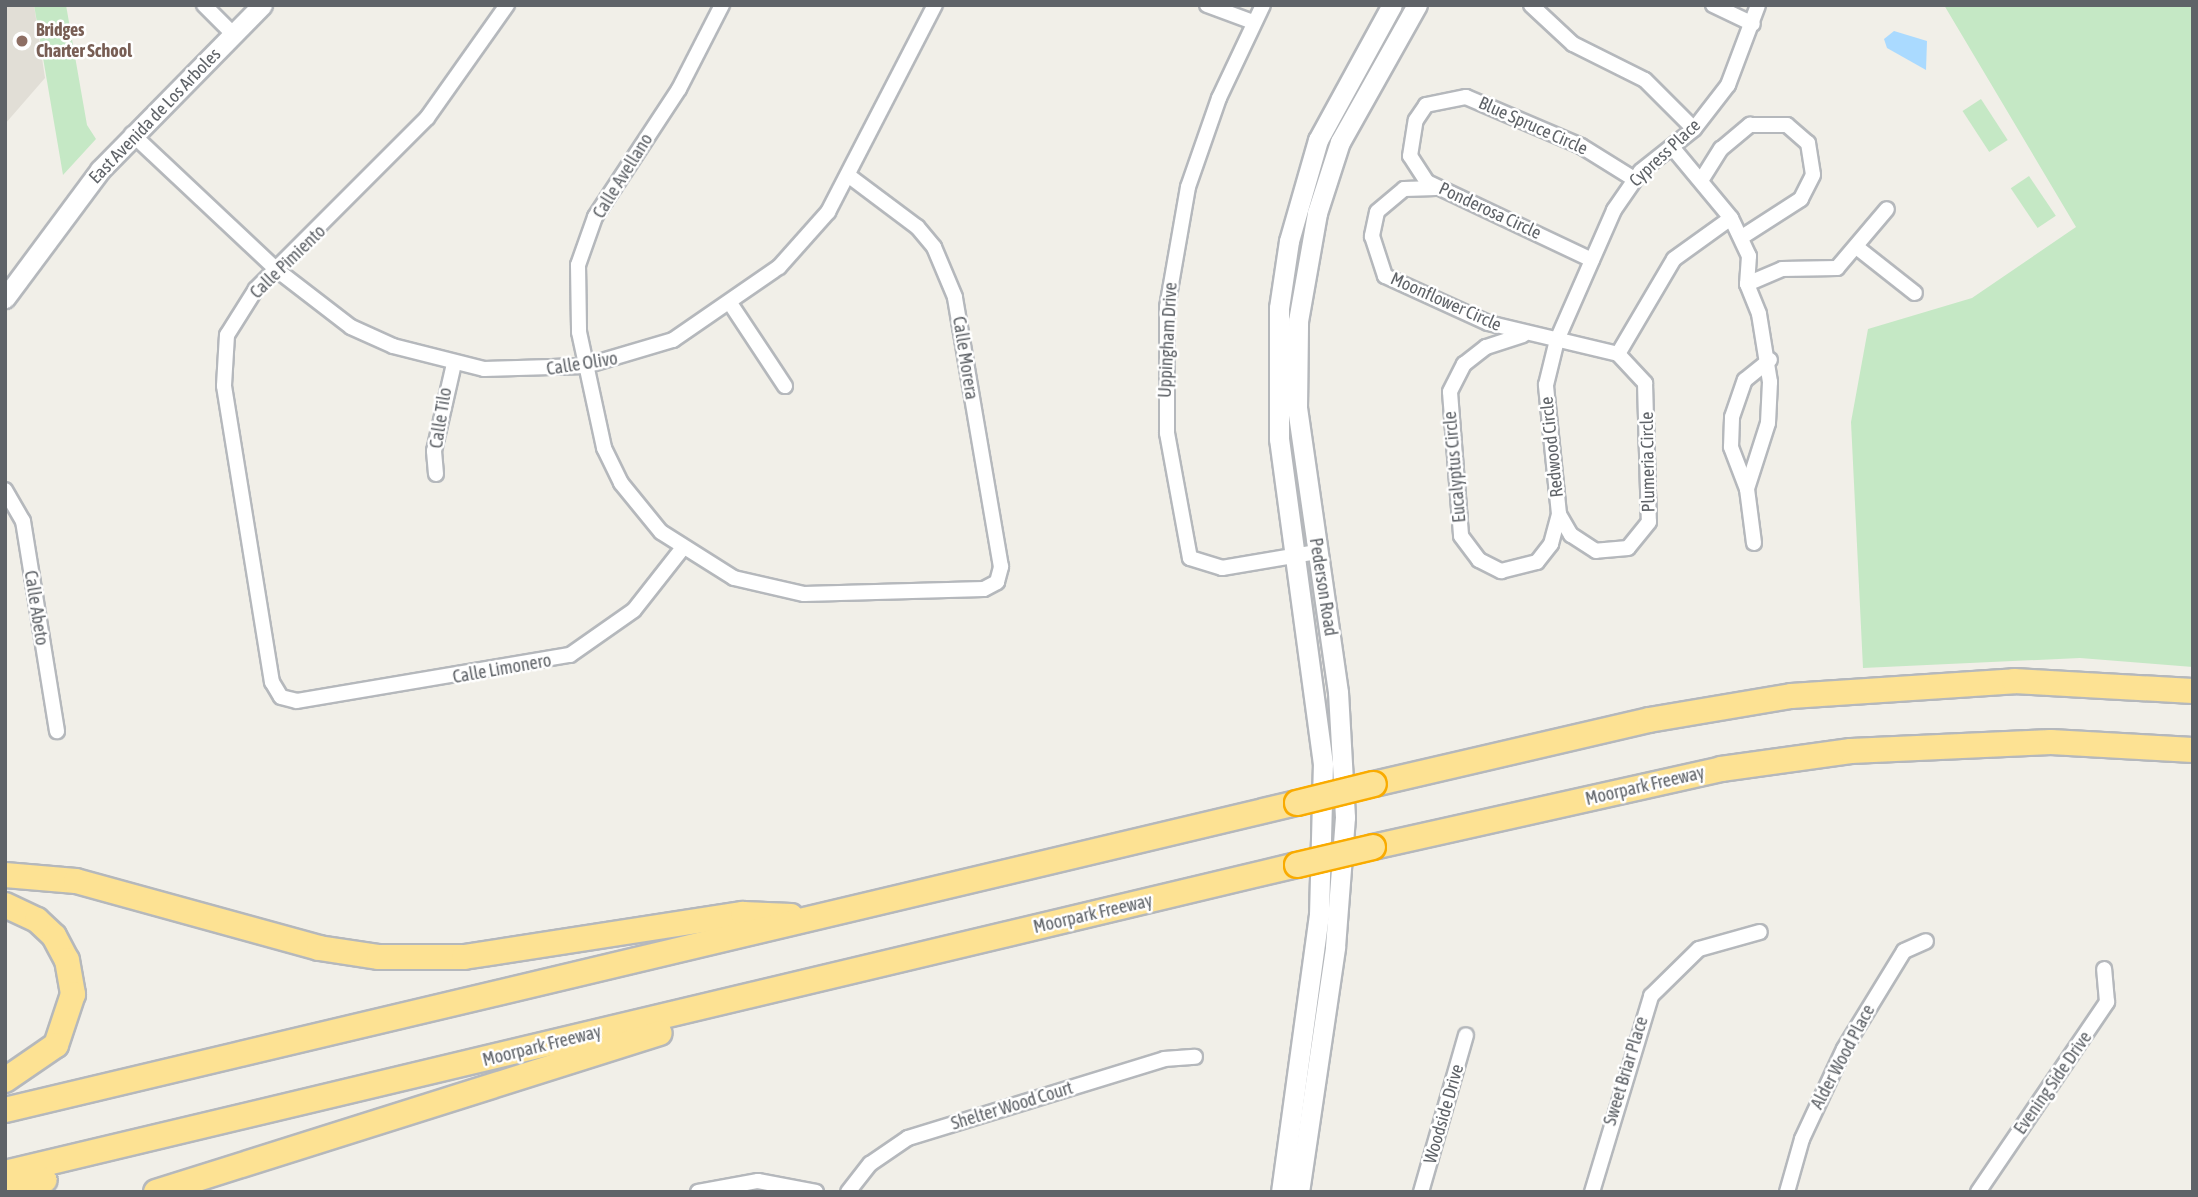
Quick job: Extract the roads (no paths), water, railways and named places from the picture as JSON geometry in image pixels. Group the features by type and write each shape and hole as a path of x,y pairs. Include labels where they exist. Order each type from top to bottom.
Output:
{"highway":[{"path":"5,1110 1649,720 1791,696 2014,681 2193,691"},
{"name":"Moorpark Freeway","path":"5,1173 1373,847 1721,769 1851,751 2039,742 2193,750"},
{"path":"5,875 76,881 319,948 379,957 464,957 743,914 823,918"},
{"path":"5,905 37,920 54,936 73,994 56,1045 5,1080"},
{"path":"156,1192 920,955"},
{"path":"5,1192 248,1116"}],"street":[{"path":"204,5 234,36"},
{"name":"East Avenida de Los Arboles","path":"5,298 62,216 132,134 234,36 262,5"},
{"name":"Calle Pimiento","path":"281,697 268,669 223,356 239,311 428,118 506,5"},
{"name":"Calle Avellano","path":"722,5 679,89 595,216 576,292 585,366 604,448 621,482 682,549 734,578 804,594 954,593 997,582"},
{"name":"Calle Olivo","path":"132,134 277,271 351,327 454,364 518,372 585,366 660,346 732,306 800,244 849,176 934,5"},
{"path":"1207,5 1253,22"},
{"name":"Uppingham Drive","path":"1263,5 1253,22 1188,186 1167,307 1165,420 1190,558 1222,568 1317,552"},
{"name":"Pederson Road","path":"1281,1192 1315,959 1323,825 1318,696 1275,396 1289,241 1318,140 1392,5"},
{"name":"Pederson Road","path":"1299,1192 1335,947 1345,817 1338,692 1297,408 1304,272 1345,132 1417,5"},
{"path":"1531,5 1573,44 1645,80 1694,129"},
{"path":"1713,5 1753,24"},
{"name":"Cypress Place","path":"1557,340 1592,260 1634,179 1694,129 1728,85 1758,5"},
{"name":"Blue Spruce Circle","path":"1426,105 1466,97 1481,102 1581,146 1634,179"},
{"name":"Ponderosa Circle","path":"1426,105 1416,120 1410,156 1436,188 1592,260"},
{"path":"1702,179 1721,149 1749,125 1787,125 1808,143 1813,176 1801,199 1742,237"},
{"path":"1672,147 1702,179 1742,237 1747,284 1770,360 1768,423 1748,489"},
{"name":"Calle Morera","path":"849,176 895,204 934,247 946,272 1001,567 997,582"},
{"name":"Moonflower Circle","path":"1436,188 1404,189 1377,212 1375,260 1385,276 1523,335 1557,340"},
{"path":"1747,284 1782,269 1837,268 1859,249 1887,209"},
{"path":"1557,340 1618,354 1674,259 1731,218"},
{"path":"1859,249 1914,293"},
{"path":"732,306 785,386"},
{"name":"Eucalyptus Circle","path":"1523,335 1486,347 1464,364 1450,392 1457,520 1467,549 1501,570 1546,553 1559,514"},
{"name":"Redwood Circle","path":"1557,340 1545,402 1559,514"},
{"name":"Plumeria Circle","path":"1559,514 1571,535 1596,551 1628,548 1649,522 1645,383 1618,354"},
{"path":"1754,543 1748,489 1731,447 1732,417 1745,380 1770,360"},
{"name":"Calle Tilo","path":"436,474 434,451 454,364"},
{"name":"Calle Abeto","path":"5,490 23,521 57,731"},
{"name":"Calle Limonero","path":"281,697 314,699 570,655 634,610 682,549"},
{"name":"Sweet Briar Place","path":"1592,1192 1651,996 1699,949 1760,932"},
{"name":"Alder Wood Place","path":"1787,1192 1802,1139 1844,1049 1903,951 1926,941"},
{"name":"Evening Side Drive","path":"1978,1192 2107,1002 2104,969"},
{"name":"Woodside Drive","path":"1421,1192 1466,1035"},
{"name":"Shelter Wood Court","path":"848,1192 870,1164 908,1138 1164,1059 1195,1057"},
{"path":"698,1192 758,1181 816,1192"}],"water":[{"path":"1894,31 1927,41 1926,70 1887,48 1884,39"}],"place":[{"name":"Bridges Charter School","path":"22,41"}]}
